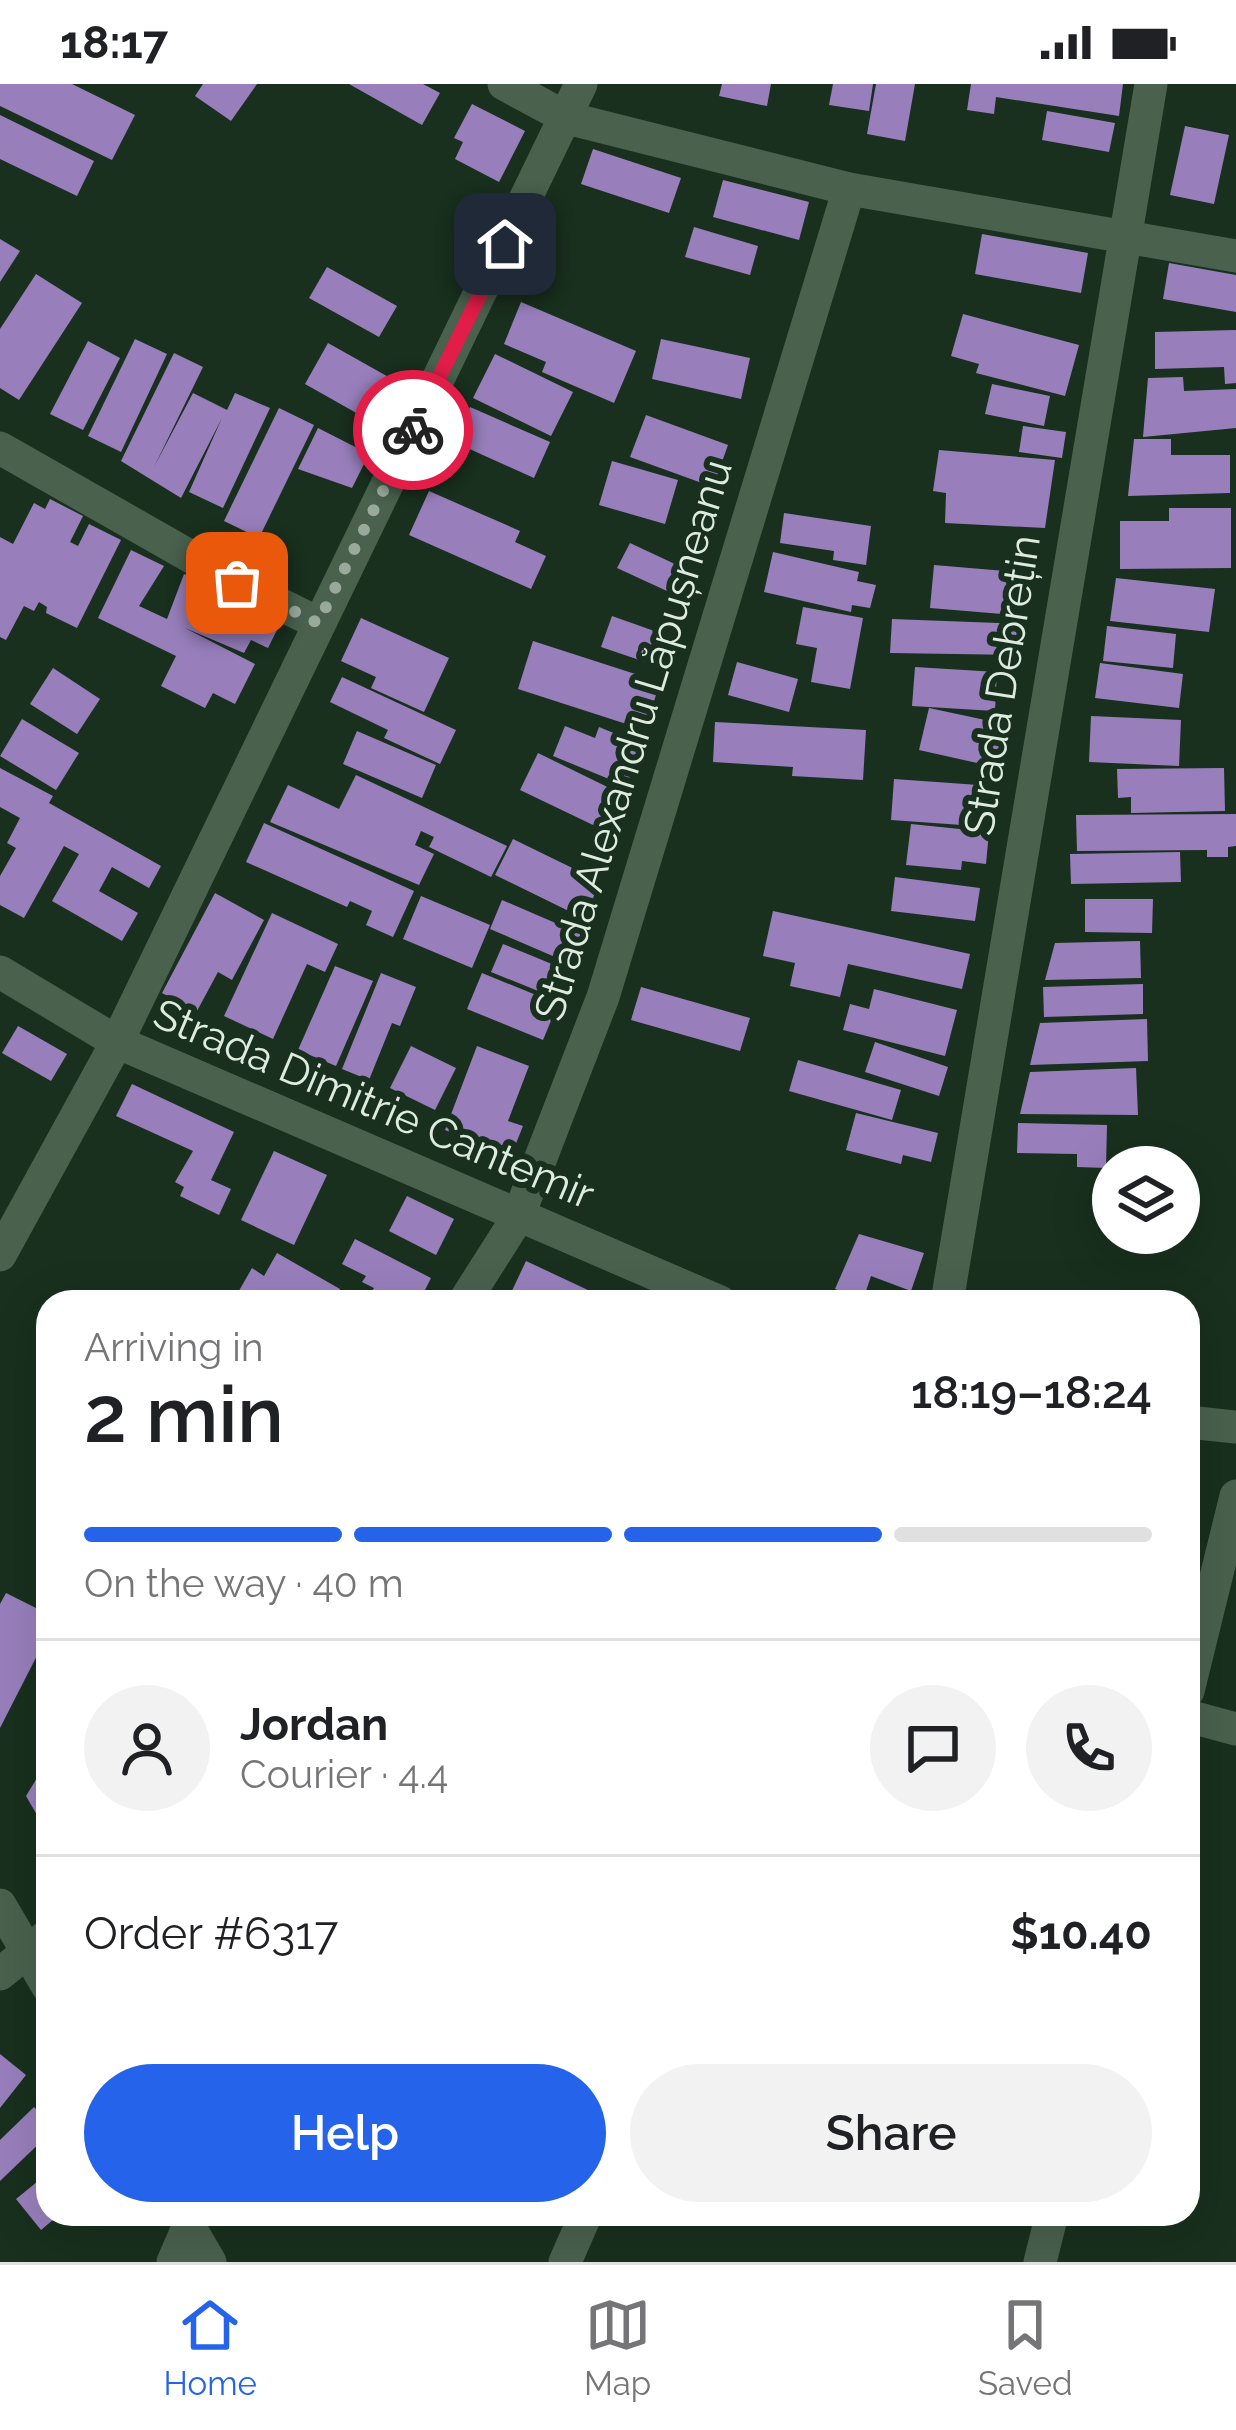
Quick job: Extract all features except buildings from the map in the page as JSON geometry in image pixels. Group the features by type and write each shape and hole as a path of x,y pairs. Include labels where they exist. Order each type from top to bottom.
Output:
{"street":[{"path":"504,84 567,118 849,188 1236,256"},
{"path":"0,1256 117,1042 581,84"},
{"name":"Strada Debrețin","path":"948,1290 1150,84"},
{"name":"Strada Alexandru Lăpușneanu","path":"472,1290 518,1217 603,997 849,188"},
{"path":"0,448 237,583 318,623"},
{"name":"Strada Dimitrie Cantemir","path":"0,972 117,1042 691,1290"},
{"path":"1200,1422 1236,1427"},
{"path":"1200,1642 1236,1496"},
{"path":"1200,1720 1236,1730"},
{"path":"0,1905 36,1942"},
{"path":"0,1974 36,1946"},
{"path":"173,2262 183,2226"},
{"path":"189,2226 210,2262"},
{"path":"565,2262 581,2226"},
{"path":"1040,2262 1049,2226"}],"way so far":[{"path":"237,583 318,623 413,430"}],"route":[{"path":"413,430 505,244"}]}
